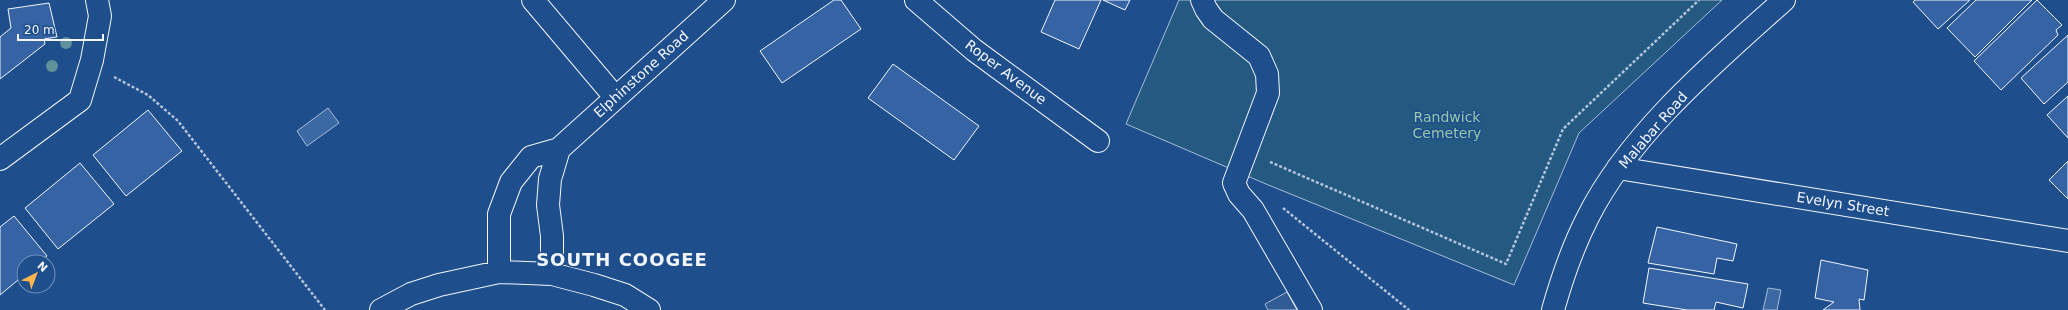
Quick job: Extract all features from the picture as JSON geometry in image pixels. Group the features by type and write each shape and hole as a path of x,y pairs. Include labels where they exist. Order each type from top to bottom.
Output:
{"street":[{"path":"0,159 80,100 90,65 100,16 97,0"},
{"path":"533,0 615,97"},
{"name":"Elphinstone Road","path":"552,274 552,236 548,205 550,179 559,150 615,97 724,0"},
{"name":"Roper Avenue","path":"916,0 974,50 1098,141"},
{"path":"1202,0 1213,19 1259,56 1267,74 1268,93 1234,182 1239,194 1252,210 1311,310"},
{"name":"Malabar Road","path":"1553,310 1574,247 1588,215 1618,168 1638,142 1663,114 1726,52 1784,0"},
{"path":"499,272 499,214 511,182 531,156 559,150"},
{"name":"Evelyn Street","path":"1618,168 2068,241"},
{"path":"381,310 411,294 439,285 499,272 552,274 594,285 625,296 649,310"}],"path":[{"path":"1245,152 1506,264 1563,129 1699,0"},
{"path":"90,65 148,95 178,121 325,310"},
{"path":"1277,203 1409,310"}],"green space":[{"name":"Randwick Cemetery","path":"1179,0 1722,0 1579,133 1514,285 1266,184 1126,124"}],"shaded area":[{"path":"328,108 339,123 307,146 297,131"},
{"path":"1768,288 1781,290 1777,310 1763,310"},
{"path":"1287,292 1297,310 1268,310 1265,304"}],"building":[{"path":"834,0 841,0 861,29 782,83 760,51"},
{"path":"1055,0 1101,0 1079,49 1041,32"},
{"path":"1103,0 1130,0 1125,10"},
{"path":"1915,0 1970,0 1938,29 1913,2"},
{"path":"1976,0 2032,0 1975,57 1947,28"},
{"path":"2037,0 2062,25 2056,30 2058,35 2001,90 1974,61"},
{"path":"49,3 57,37 44,39 45,44 0,79 0,37 11,28 8,9"},
{"path":"2068,35 2068,82 2044,104 2021,78"},
{"path":"893,64 979,126 954,160 868,98"},
{"path":"2068,96 2068,138 2047,115"},
{"path":"148,110 182,151 126,196 93,155"},
{"path":"2068,161 2068,199 2049,180"},
{"path":"80,163 114,204 58,249 25,208"},
{"path":"14,216 45,254 16,254 16,282 0,295 0,227"},
{"path":"1657,227 1737,244 1733,261 1717,258 1714,274 1648,263"},
{"path":"1821,260 1868,270 1864,300 1859,299 1860,310 1823,310 1834,302 1815,298"},
{"path":"1649,268 1748,284 1743,308 1716,302 1714,310 1687,310 1643,303"}],"district":[{"name":"SOUTH COOGEE","path":"622,260"}]}
